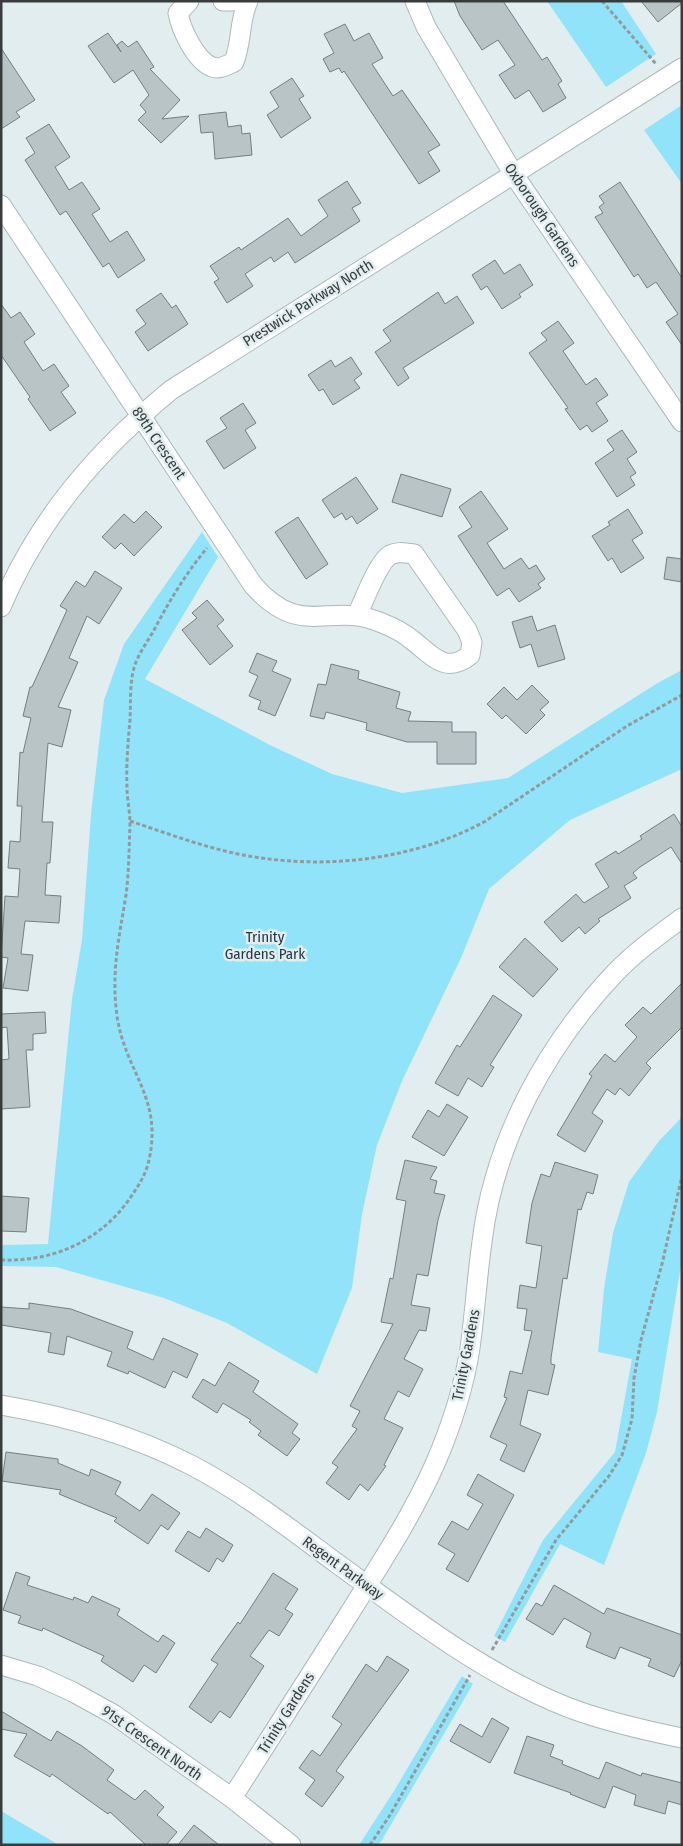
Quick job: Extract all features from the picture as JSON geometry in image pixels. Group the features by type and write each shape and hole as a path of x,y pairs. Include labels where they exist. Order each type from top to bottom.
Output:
{"street":[{"path":"189,1 178,13 181,30 201,58 212,68 223,68 234,62 239,48 242,13 248,1"},
{"path":"223,1 232,1"},
{"name":"Oxborough Gardens","path":"415,1 426,27 514,175 682,422"},
{"name":"Prestwick Parkway North","path":"1,607 9,571 43,528 74,484 114,439 171,390 682,68"},
{"name":"89th Crescent","path":"1,205 253,585 266,600 281,610 300,616 357,615 382,623 410,638 435,659 447,664 460,663 470,655 472,642 468,630 414,554 400,552 388,556 380,567 357,615"},
{"name":"Trinity Gardens","path":"232,1798 367,1585 407,1518 434,1465 456,1409 470,1350 482,1240 492,1189 508,1141 528,1095 552,1050 583,1009 616,971 653,939 682,918"},
{"name":"Regent Parkway","path":"1,1405 42,1412 96,1427 148,1445 191,1465 237,1492 449,1643 520,1685 567,1707 623,1725 682,1738"},
{"name":"91st Crescent North","path":"1,1665 56,1684 113,1714 232,1798 291,1845"}],"path":[{"path":"602,1 658,66"},
{"path":"1,1260 24,1260 55,1255 100,1231 122,1209 138,1188 149,1162 153,1136 151,1110 118,1028 114,990 115,962 126,894 130,821 126,778 132,678 136,662 161,617 197,560 209,546 221,537"},
{"path":"130,821 222,850 289,861 360,859 420,848 463,834 484,822 627,726 682,695"},
{"path":"492,1651 556,1540 609,1476 622,1456 632,1419 634,1378 641,1340 662,1264 682,1176"},
{"path":"370,1845 390,1815 470,1674"}],"green space":[{"path":"547,1 621,1 656,54 606,87"},
{"path":"682,105 682,184 644,130"},
{"name":"Trinity Gardens Park","path":"202,532 218,557 145,679 272,746 332,774 402,793 508,778 656,684 682,670 682,769 570,820 489,889 461,958 402,1081 377,1145 362,1214 352,1288 317,1374 227,1323 164,1298 56,1267 1,1266 1,1245 48,1244 72,999 82,940 91,814 104,700 124,644"},
{"path":"682,1117 682,1259 657,1412 646,1453 604,1565 560,1544 505,1642 494,1636 543,1540 615,1452 632,1359 598,1352 604,1289 613,1233 629,1182 659,1141"},
{"path":"462,1676 473,1684 382,1840 378,1845 359,1845 394,1791"},
{"path":"1,1811 59,1845 1,1845"}],"building":[{"path":"454,1 503,1 542,60 547,57 562,81 558,84 566,98 543,112 529,90 515,99 499,75 515,65 498,40 482,50 460,16"},
{"path":"641,1 682,1 682,3 658,22"},
{"path":"345,24 354,41 369,33 383,58 372,64 393,96 402,90 440,145 428,152 440,171 419,184 344,71 342,73 339,68 330,72 323,59 334,53 324,34"},
{"path":"108,33 121,52 117,45 122,41 128,47 137,41 154,67 150,69 180,100 162,119 189,116 161,143 138,120 146,112 140,105 149,95 133,70 114,83 88,46"},
{"path":"1,48 35,100 16,112 20,117 1,129"},
{"path":"292,78 304,96 299,99 311,118 281,138 267,115 279,107 270,92"},
{"path":"226,112 228,127 241,125 242,134 250,133 252,155 215,159 213,132 201,133 199,115"},
{"path":"49,124 70,157 55,167 69,190 82,182 100,209 92,214 110,242 127,231 145,260 118,278 109,263 103,267 66,211 60,215 25,160 35,153 26,138"},
{"path":"347,181 361,203 352,208 360,221 295,263 288,252 274,262 271,257 245,274 253,286 227,303 214,282 219,279 210,266 239,247 241,250 288,218 301,236 328,216 318,200"},
{"path":"620,182 682,278 682,345 666,322 678,314 656,282 647,288 638,274 634,277 595,217 603,213 599,207 604,203 599,196"},
{"path":"495,260 504,274 520,264 533,285 519,294 521,297 502,309 487,286 481,290 472,275"},
{"path":"438,292 445,304 457,296 474,323 403,368 409,378 398,386 375,352 391,341 383,330"},
{"path":"161,293 172,308 176,305 188,324 148,351 135,332 146,324 136,310"},
{"path":"1,304 11,318 20,312 35,334 24,342 43,371 54,364 69,386 61,392 76,413 50,431 28,399 30,397 1,355"},
{"path":"558,321 574,343 563,351 586,385 596,378 608,395 596,403 608,421 592,432 587,425 580,430 565,409 568,408 529,353 547,340 541,333"},
{"path":"351,357 362,374 354,380 360,388 333,405 323,389 319,391 308,375 331,360 335,367"},
{"path":"243,403 256,423 245,430 256,448 224,469 206,441 227,428 220,418"},
{"path":"622,430 637,452 627,459 636,473 630,477 635,485 617,497 595,463 614,450 607,440"},
{"path":"401,474 451,489 442,517 392,502"},
{"path":"356,477 378,509 357,524 352,516 346,520 342,513 334,518 322,500"},
{"path":"481,491 508,529 487,543 504,569 521,558 529,569 536,565 545,579 538,584 541,588 519,602 509,588 497,596 458,536 472,527 459,507"},
{"path":"628,509 643,533 632,540 644,558 621,573 612,558 608,561 592,536 610,525 608,522"},
{"path":"146,511 162,527 134,556 121,543 115,549 102,537 124,514 134,523"},
{"path":"298,517 328,564 306,579 275,532"},
{"path":"667,557 682,559 682,582 664,579"},
{"path":"95,571 122,588 99,624 87,616 69,658 78,662 58,707 71,710 62,747 48,743 42,822 53,822 45,895 61,896 59,923 25,921 21,954 33,955 28,991 3,988 8,958 1,957 5,896 18,897 20,869 8,868 10,841 20,842 22,806 17,806 20,752 23,753 31,718 23,716 30,687 32,687 67,610 60,606 76,581 85,587"},
{"path":"207,600 224,620 217,626 233,646 210,665 182,630 197,618 192,613"},
{"path":"532,616 537,631 555,625 565,659 538,667 531,644 520,648 512,622"},
{"path":"257,653 277,661 272,671 291,679 275,716 258,709 261,701 249,696 258,676 249,672"},
{"path":"331,664 359,671 358,679 400,692 396,708 411,712 408,721 452,722 452,732 476,732 476,764 437,764 437,742 407,742 366,730 367,723 326,712 324,719 310,716 318,684 326,685"},
{"path":"532,685 549,702 540,710 545,715 526,734 506,715 502,719 487,704 504,687 517,700"},
{"path":"674,814 682,827 682,864 671,847 640,867 633,873 637,878 624,886 631,898 598,919 600,921 585,934 579,927 562,942 544,922 576,894 584,903 609,887 595,864 616,851 618,854 642,839 640,836"},
{"path":"525,938 558,969 533,997 499,967"},
{"path":"682,983 682,1027 646,1063 651,1068 629,1096 620,1088 615,1095 607,1089 592,1113 603,1121 585,1152 557,1135 592,1076 589,1074 605,1054 615,1062 637,1037 625,1025 643,1007 651,1014"},
{"path":"493,995 522,1015 490,1065 494,1067 482,1087 468,1078 458,1096 435,1083 457,1045 460,1047"},
{"path":"45,1012 46,1033 33,1034 33,1050 26,1050 30,1107 1,1109 1,1060 9,1059 7,1027 1,1028 1,1014"},
{"path":"447,1104 468,1117 444,1156 412,1137 428,1110 439,1117"},
{"path":"405,1160 437,1167 430,1179 437,1181 434,1193 445,1195 438,1220 428,1276 417,1274 411,1305 430,1308 426,1331 419,1330 404,1359 423,1369 409,1397 398,1391 384,1419 403,1428 384,1465 386,1466 368,1491 360,1484 349,1500 326,1483 338,1467 332,1463 357,1429 352,1426 360,1411 350,1406 393,1324 381,1322 390,1278 393,1279 406,1201 396,1199"},
{"path":"555,1162 598,1175 593,1194 587,1192 581,1210 578,1209 567,1279 563,1278 551,1358 551,1364 555,1365 548,1395 528,1390 520,1425 541,1434 524,1472 500,1460 507,1445 490,1437 507,1398 504,1397 510,1371 522,1374 532,1331 524,1330 527,1309 517,1308 520,1285 536,1288 542,1246 526,1243 532,1203 541,1174 550,1177"},
{"path":"1,1196 29,1198 26,1232 1,1231"},
{"path":"29,1303 71,1309 133,1332 127,1348 153,1360 163,1338 198,1354 187,1378 173,1371 165,1388 129,1371 128,1374 107,1366 112,1352 67,1336 64,1355 48,1352 51,1333 1,1325 1,1307 29,1309"},
{"path":"229,1362 259,1381 253,1392 298,1424 292,1433 300,1439 287,1456 258,1435 261,1431 249,1422 251,1420 223,1403 217,1413 192,1397 203,1379 215,1386"},
{"path":"6,1452 58,1459 58,1463 89,1476 91,1469 121,1482 115,1494 140,1511 152,1494 180,1513 168,1530 161,1525 148,1544 114,1521 117,1518 59,1494 61,1490 2,1481"},
{"path":"478,1474 514,1495 468,1582 446,1569 455,1554 438,1544 452,1521 468,1530 483,1504 467,1495"},
{"path":"206,1528 233,1545 223,1562 217,1558 209,1572 175,1551 188,1531 200,1538"},
{"path":"16,1572 30,1577 27,1585 73,1600 74,1597 88,1603 92,1596 120,1609 117,1615 158,1642 163,1635 175,1643 156,1673 144,1665 133,1682 101,1661 104,1656 43,1628 42,1631 18,1623 21,1616 3,1610"},
{"path":"273,1573 298,1589 285,1609 293,1614 279,1636 269,1630 250,1656 264,1666 230,1718 220,1711 211,1723 189,1707 218,1664 211,1660 238,1622 240,1624"},
{"path":"554,1585 604,1614 607,1608 682,1635 682,1660 674,1677 648,1666 651,1659 620,1647 615,1659 586,1647 591,1633 564,1618 553,1635 526,1619 536,1603 542,1606"},
{"path":"387,1656 409,1670 336,1771 344,1777 322,1807 305,1794 315,1780 299,1768 312,1750 320,1756 342,1724 332,1717 366,1664 377,1672"},
{"path":"1,1711 51,1741 57,1731 82,1746 114,1770 107,1780 135,1800 145,1790 164,1807 157,1815 177,1832 166,1845 146,1845 110,1812 108,1814 52,1774 50,1777 14,1756 27,1734 1,1729"},
{"path":"492,1718 509,1728 490,1763 450,1741 460,1724 482,1737"},
{"path":"527,1736 554,1745 550,1756 563,1761 562,1764 599,1779 606,1762 641,1776 642,1773 682,1783 682,1805 668,1801 665,1814 634,1805 636,1795 613,1786 605,1808 571,1793 514,1773"},
{"path":"194,1825 219,1845 178,1845"}]}
